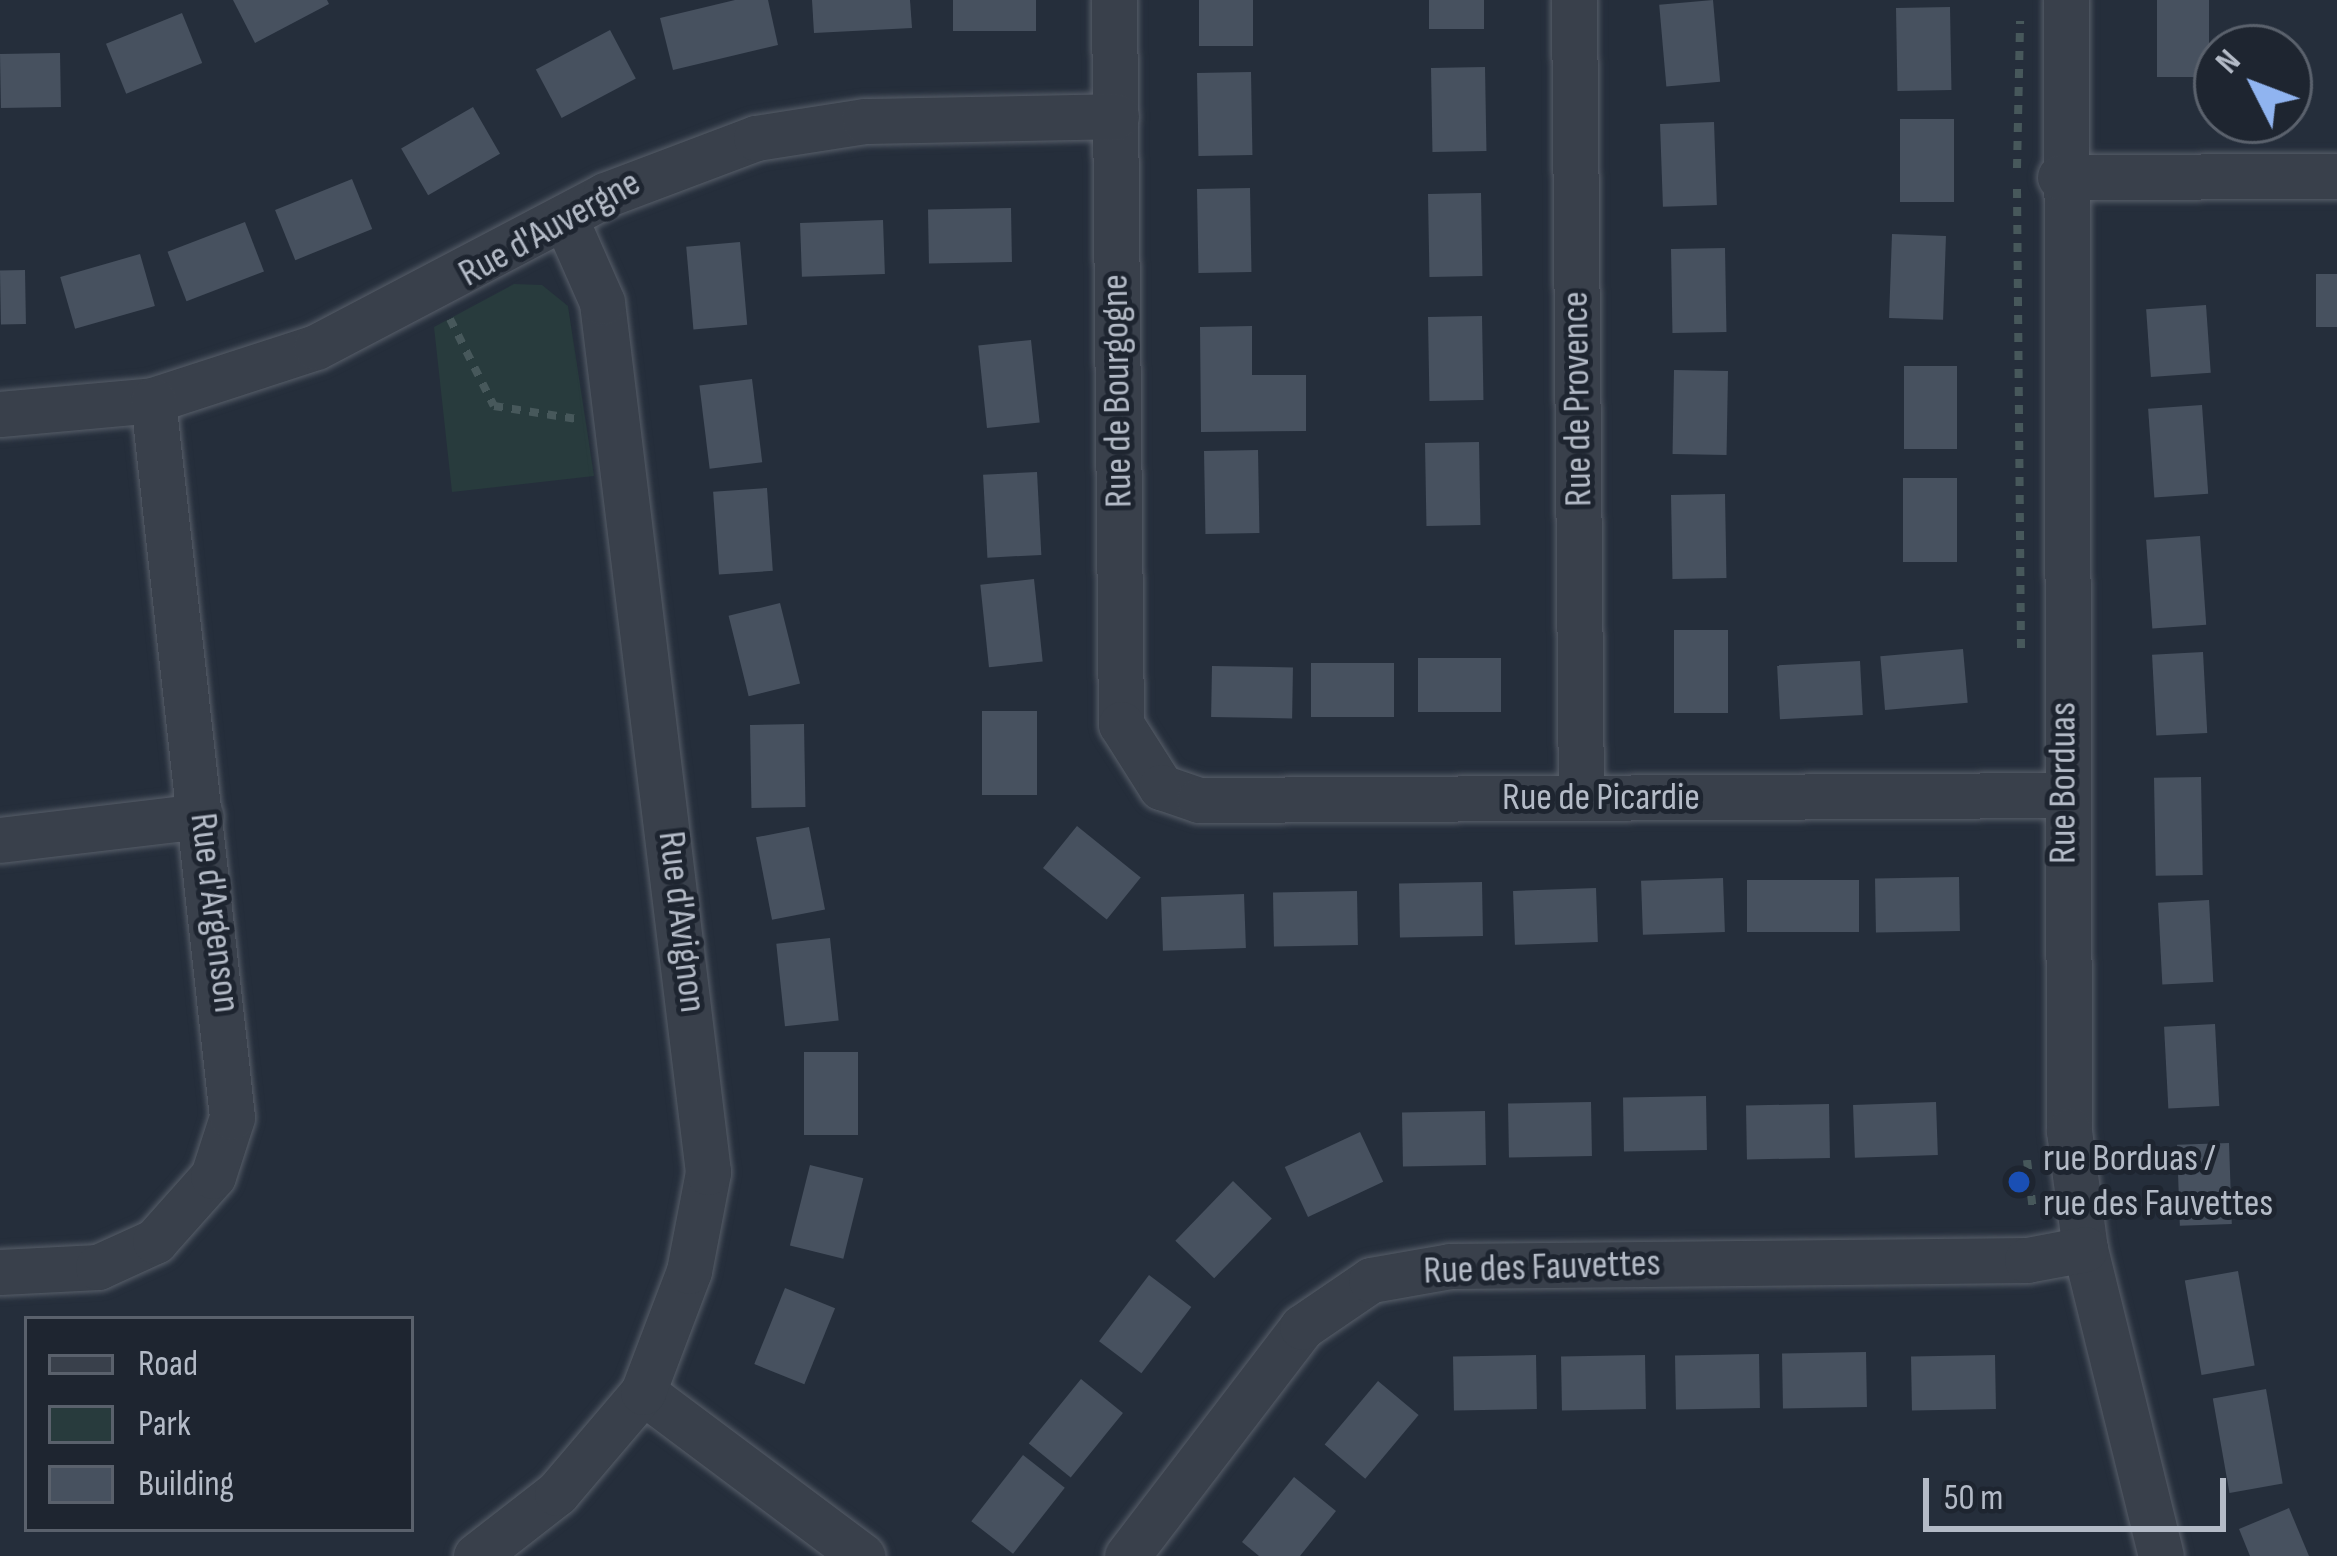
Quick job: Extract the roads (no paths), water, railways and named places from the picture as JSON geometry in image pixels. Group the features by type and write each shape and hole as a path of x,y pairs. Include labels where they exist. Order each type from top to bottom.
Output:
{"street":[{"name":"Rue de Bourgogne","path":"1114,0 1121,724 1146,775"},
{"name":"Rue de Provence","path":"1574,0 1581,798"},
{"name":"Rue Borduas","path":"2066,0 2060,177 2066,1076 2085,1249 2161,1556"},
{"name":"Rue d'Auvergne","path":"0,414 153,400 358,331 673,164 797,130 1116,116"},
{"path":"2060,177 2337,176"},
{"name":"Rue d'Avignon","path":"476,1556 557,1493 643,1392 699,1232 708,1139 602,302 565,218"},
{"name":"Rue d'Argenson","path":"0,1272 128,1257 177,1222 219,1161 233,1080 153,400"},
{"name":"Rue de Picardie","path":"1146,775 1199,800 2063,795"},
{"path":"0,840 201,816"},
{"name":"Rue des Fauvettes","path":"1126,1556 1302,1328 1371,1280 1450,1266 2027,1260 2085,1249"},
{"path":"643,1392 862,1556"}],"place":[{"name":"rue Borduas / rue des Fauvettes","path":"2019,1182"}]}
